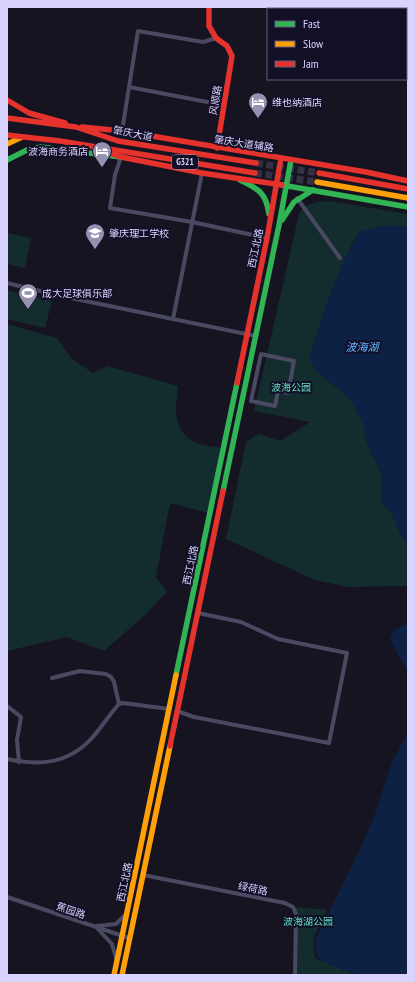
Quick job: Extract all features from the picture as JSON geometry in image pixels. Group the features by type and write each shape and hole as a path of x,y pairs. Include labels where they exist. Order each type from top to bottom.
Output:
{"main road":[{"path":"209,7 209,26 216,38"},
{"name":"风顺路","path":"216,38 227,46 232,56 217,148"},
{"path":"7,100 29,112 76,127"},
{"name":"肇庆大道","path":"7,118 76,127 118,141 256,163"},
{"name":"肇庆大道辅路","path":"76,127 122,131 366,172 408,181"},
{"name":"肇庆大道","path":"7,135 84,145 255,173"},
{"path":"7,144 22,137"},
{"path":"84,145 121,157"},
{"path":"7,160 27,150 42,147 121,157 240,180 313,190 408,207"},
{"name":"西江北路","path":"114,975 266,238 281,158"},
{"name":"西江北路","path":"122,975 256,336 291,160"},
{"path":"319,173 408,189"},
{"path":"240,180 260,190 267,201 269,223 279,225 297,198 313,190"},
{"path":"317,182 408,198"},
{"path":"197,575 206,576"},
{"path":"129,902 136,904"}],"street":[{"path":"122,131 138,31 203,42 216,38"},
{"path":"129,87 223,105"},
{"path":"121,157 115,175 110,208 192,222 266,238"},
{"path":"173,318 202,173"},
{"path":"297,198 340,258"},
{"path":"7,283 61,296 256,336"},
{"path":"260,354 294,361 288,393 278,391 275,406 251,401 260,354"},
{"path":"177,712 194,718 329,743 347,653 278,639 241,622 198,613"},
{"path":"52,678 80,671 106,674 111,677 114,682 119,704"},
{"path":"7,760 45,763 62,759 79,750 92,738 119,704 123,702 169,709"},
{"path":"7,706 21,717 17,740 19,762"},
{"name":"绿荷路","path":"143,875 285,903 293,907 296,914 295,975"},
{"name":"蕉园路","path":"7,896 129,938"},
{"path":"95,926 116,924 127,913"},
{"path":"95,926 112,944 117,962"}],"green space":[{"name":"波海公园","path":"330,201 408,214 408,227 384,227 360,232 350,248 323,316 317,371 351,400 364,424 365,438 381,473 382,503 391,511 402,537 408,542 408,586 348,587 315,580 226,539 246,442 259,434 280,441 310,422 254,411 299,214 308,205 316,202"},
{"path":"7,233 31,238 25,268 7,264"},
{"name":"成大足球俱乐部","path":"7,290 52,301 45,328 7,319"},
{"path":"7,324 57,338 72,359 93,373 107,366 178,386 176,410 178,424 182,430 194,442 221,448 208,513 170,503 156,577 167,592 144,616 104,651 67,637 7,651"},
{"name":"波海湖公园","path":"296,907 327,910 313,939 315,958 355,975 297,975"}],"water":[{"name":"波海湖","path":"393,225 408,227 408,542 402,537 391,511 382,503 381,473 365,438 363,424 351,400 317,371 309,359 337,278 351,247 360,232 376,227"},
{"path":"408,623 408,672 390,640 394,630"},
{"path":"408,733 408,975 359,975 329,965 317,957 315,940 373,820 392,762"}],"tunnel":[{"path":"256,163 319,173"},
{"path":"255,173 317,182"}],"railway":[{"path":"334,7 339,8"}],"traffic: fast":[{"path":"7,160 27,150 41,147 121,157"},
{"path":"223,491 279,225 291,160"},
{"path":"240,180 257,189 264,196 269,214"},
{"path":"282,185 408,207"},
{"path":"282,220 294,202 313,190"},
{"path":"176,675 237,383"}],"traffic: slow":[{"path":"7,144 22,137"},
{"path":"317,182 408,198"},
{"path":"114,975 176,675"},
{"path":"122,975 170,746"}],"traffic: jam":[{"path":"209,7 209,26 216,38 227,46 232,56 217,148"},
{"path":"7,100 29,113 65,123"},
{"path":"7,118 76,127 118,141 256,163"},
{"path":"82,127 122,131 366,172 408,181"},
{"path":"7,135 60,141 255,173"},
{"path":"100,150 121,157 202,173 282,185"},
{"path":"237,383 267,238 281,158"},
{"path":"319,173 408,189"},
{"path":"170,746 223,491"}],"place":[{"name":"维也纳酒店","path":"258,119"},
{"name":"波海商务酒店","path":"102,168"},
{"name":"肇庆理工学校","path":"95,250"},
{"name":"成大足球俱乐部","path":"28,310"}]}
